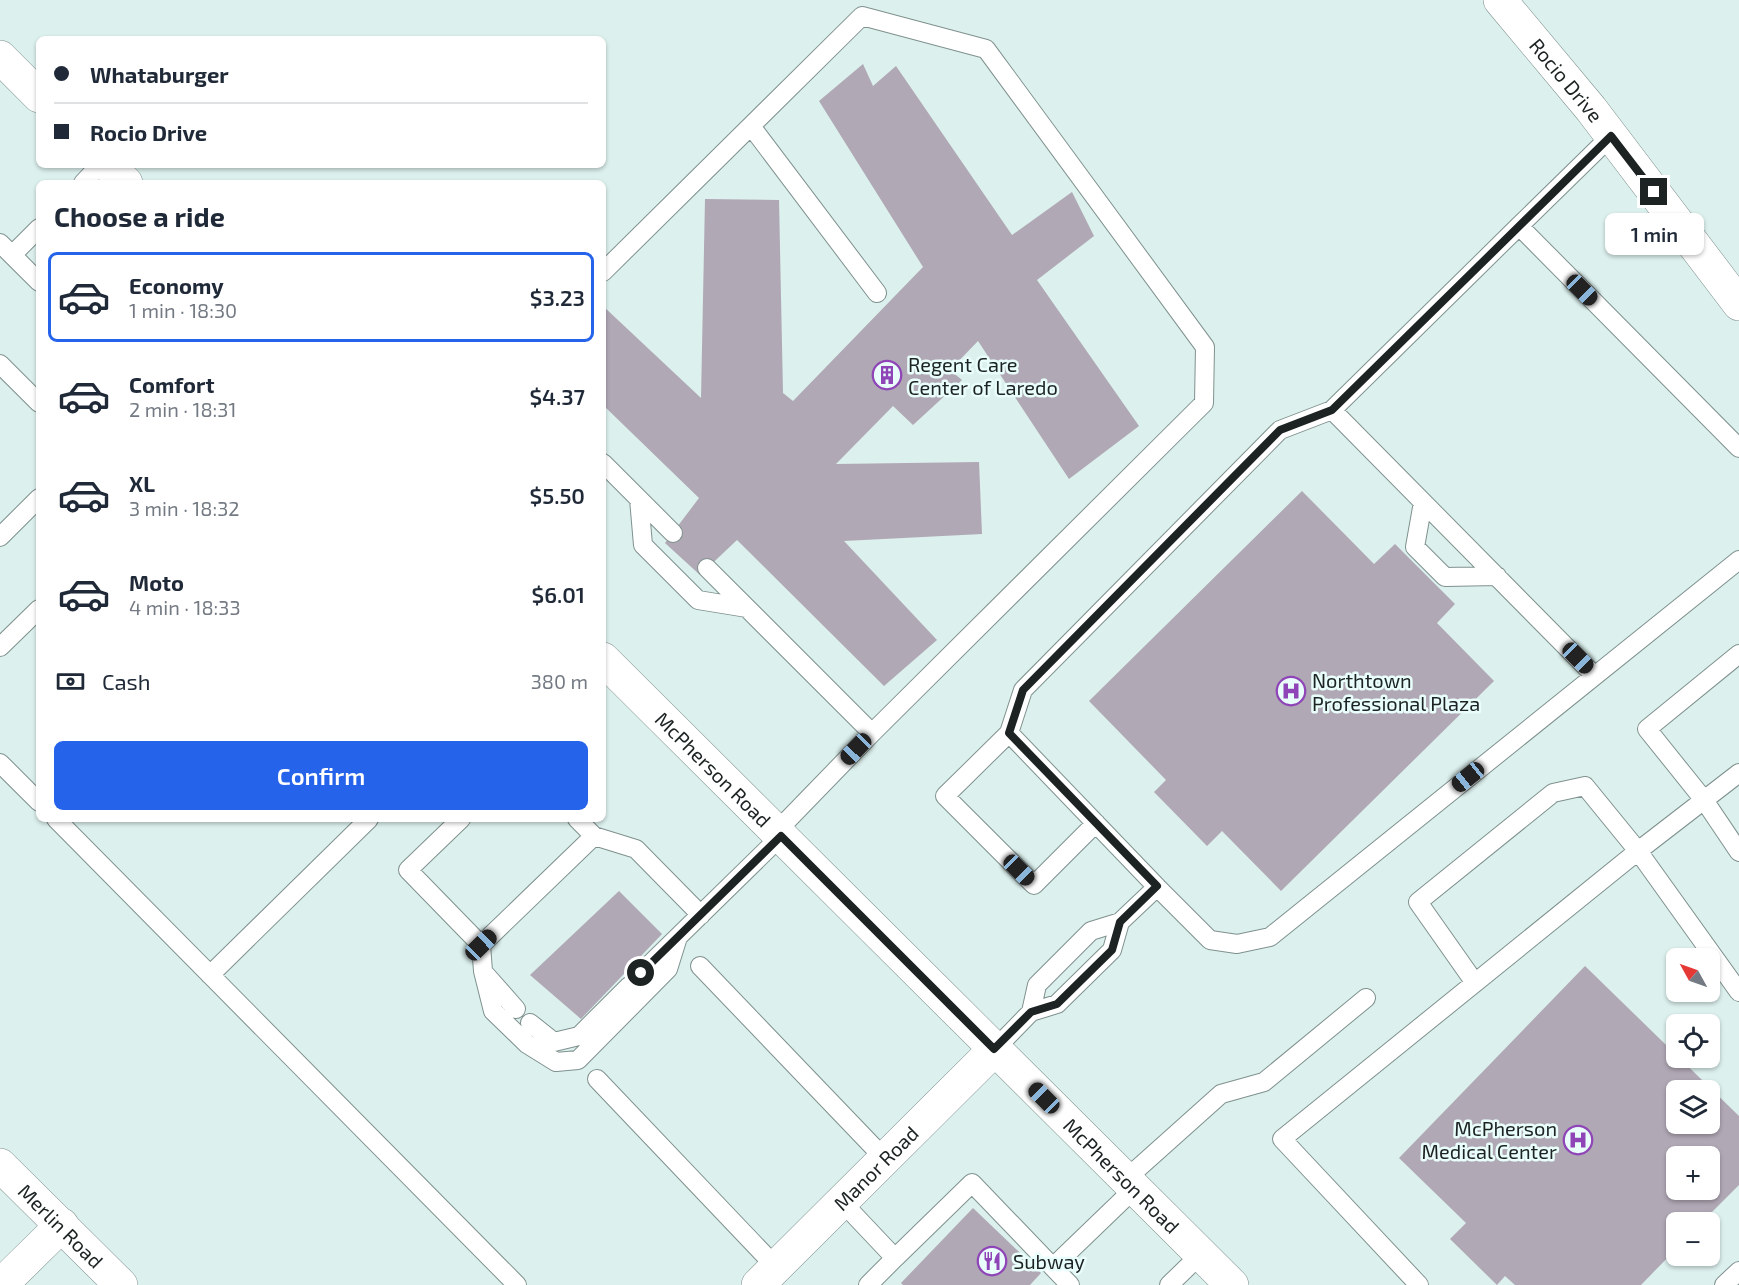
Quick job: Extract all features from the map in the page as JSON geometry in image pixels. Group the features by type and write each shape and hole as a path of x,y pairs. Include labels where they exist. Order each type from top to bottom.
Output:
{"street":[{"name":"Rocio Drive","path":"1500,0 1611,136 1739,304"},
{"path":"0,57 36,93"},
{"path":"111,168 123,180"},
{"name":"McPherson Road","path":"606,662 1232,1285"},
{"name":"Manor Road","path":"767,1276 994,1049"},
{"name":"Merlin Road","path":"0,1165 121,1285"},
{"path":"1,1285 62,1225"}],"lane":[{"path":"530,1023 554,1042 579,1036 779,834 872,733 1204,403 1205,347 986,49 862,16 606,269"},
{"path":"751,126 877,293"},
{"path":"1096,824 1034,885 945,796 1009,733 1023,690 1280,430 1332,410 1611,136"},
{"path":"86,180 97,168"},
{"path":"1519,226 1739,448"},
{"path":"36,230 6,249 36,279"},
{"path":"0,364 36,400"},
{"path":"1332,410 1594,675"},
{"path":"606,467 672,533"},
{"path":"639,499 643,545 698,600 747,608"},
{"path":"0,537 36,501"},
{"path":"1423,502 1416,547 1445,577 1497,576"},
{"path":"1009,733 1210,940 1237,944 1270,937 1739,560"},
{"path":"707,568 872,733"},
{"path":"0,647 36,612"},
{"path":"1739,654 1647,729 1704,800 1739,852"},
{"path":"0,763 36,799"},
{"path":"1419,1285 1282,1139 1638,851 1739,773"},
{"path":"1476,983 1418,902 1553,793 1585,786 1638,851 1739,992"},
{"path":"59,822 517,1285"},
{"path":"210,975 366,822"},
{"path":"458,822 408,870 481,945 483,971 493,1011 527,1044 556,1062 578,1060 669,969 678,937"},
{"path":"580,822 594,836 636,849 700,915"},
{"path":"481,945 594,836"},
{"path":"1031,1012 1037,985 1091,931 1120,922 1157,886"},
{"path":"994,1049 1031,1012 1057,1004 1112,950 1120,922"},
{"path":"700,966 885,1159"},
{"path":"483,971 516,1009"},
{"path":"1053,1268 1130,1184 1221,1094 1264,1082 1366,998"},
{"path":"597,1079 767,1276"},
{"path":"868,1285 972,1183 1070,1285"},
{"path":"842,1202 895,1258"},
{"path":"1168,1285 1201,1254"},
{"path":"1725,1285 1739,1271"}],"building":[{"name":"Regent Care Center of Laredo","path":"863,64 873,86 896,66 1012,235 1072,192 1094,236 1037,280 1139,426 1069,479 978,341 950,370 962,380 913,425 893,406 836,464 979,462 982,534 844,541 937,640 884,686 737,540 700,575 665,543 699,498 606,408 606,309 701,398 705,199 779,200 783,393 793,401 923,267 819,101"},
{"name":"Northtown Professional Plaza","path":"1302,491 1374,564 1395,544 1455,604 1437,623 1494,681 1281,891 1222,831 1207,846 1154,792 1166,780 1089,701"},
{"path":"619,891 662,934 581,1019 530,975"},
{"name":"McPherson Medical Center","path":"1585,966 1666,1045 1666,1068 1690,1068 1702,1080 1666,1080 1666,1134 1720,1134 1720,1097 1739,1116 1739,1185 1712,1212 1666,1212 1666,1259 1641,1285 1515,1285 1505,1276 1497,1285 1450,1239 1466,1223 1399,1158"},
{"path":"973,1208 1041,1273 1030,1285 903,1285 901,1283"}],"place":[{"name":"Regent Care Center of Laredo","path":"887,375"},
{"name":"Northtown Professional Plaza","path":"1291,691"},
{"name":"McPherson Medical Center","path":"1578,1140"},
{"name":"Subway","path":"992,1261"}],"route":[{"path":"641,973 781,836 994,1049 1031,1012 1057,1004 1112,950 1120,922 1157,886 1009,733 1023,690 1280,430 1332,410 1611,136 1654,192"}]}
